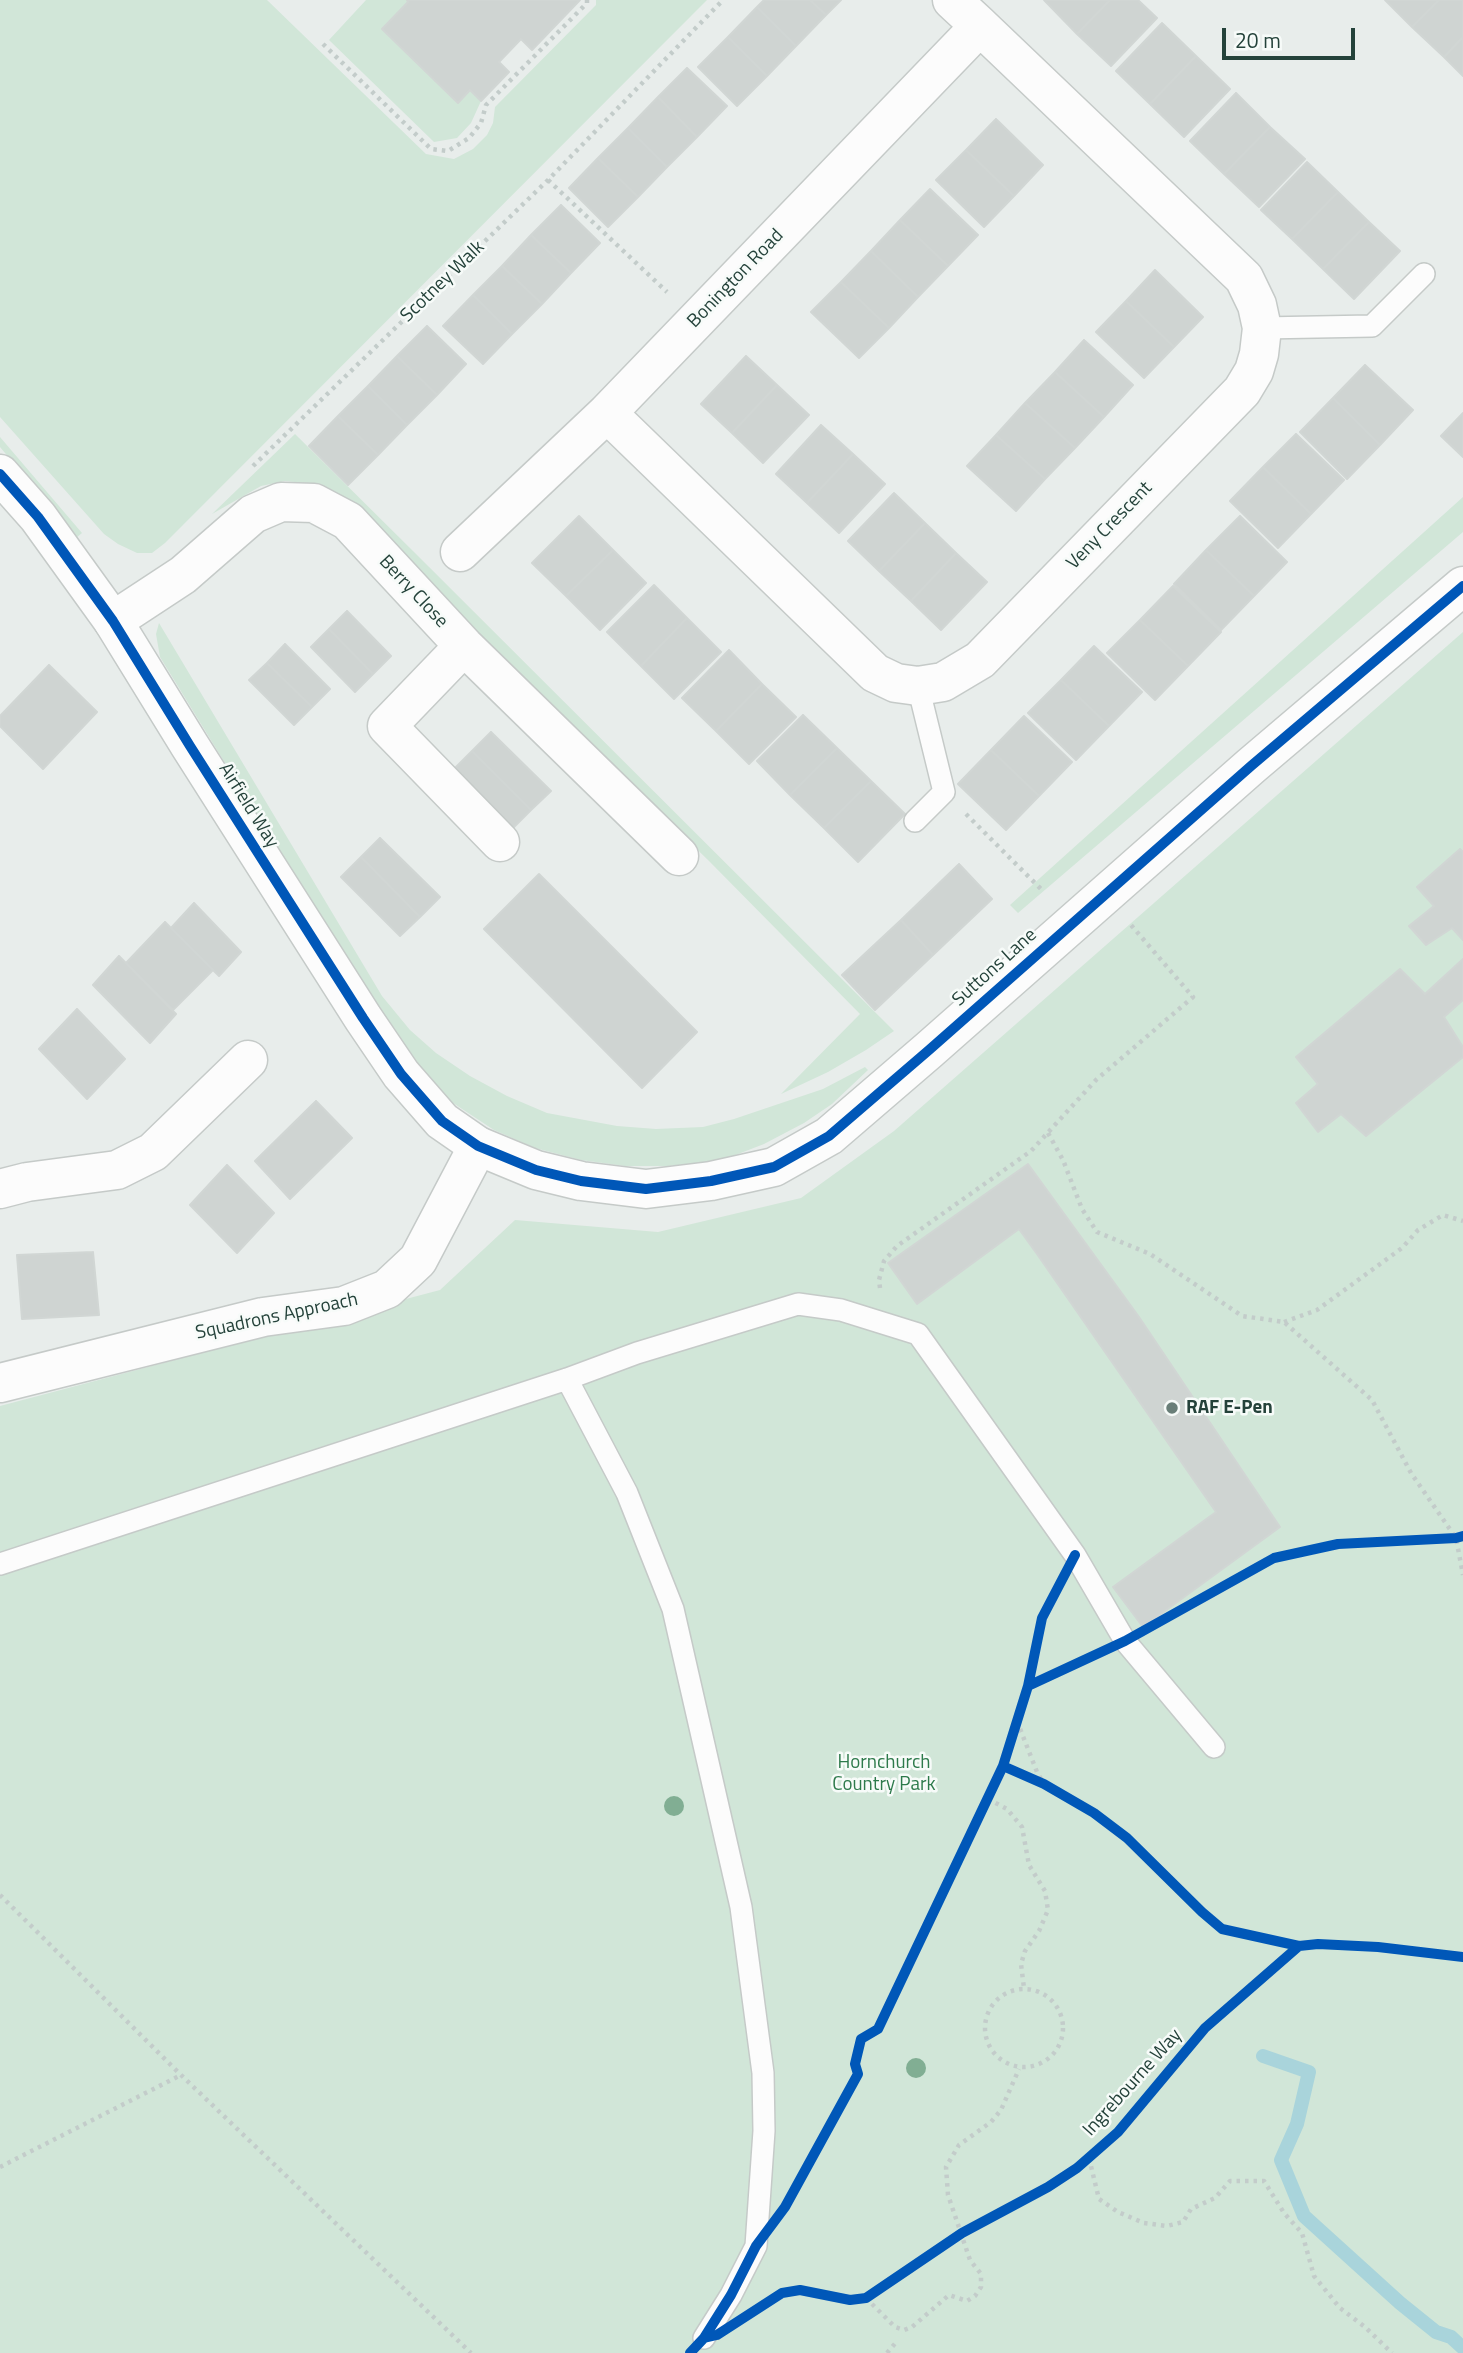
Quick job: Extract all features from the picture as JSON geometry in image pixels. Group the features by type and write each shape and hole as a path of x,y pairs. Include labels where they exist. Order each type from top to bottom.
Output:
{"street":[{"path":"952,0 980,26"},
{"name":"Bonington Road","path":"460,552 607,413 980,26"},
{"name":"Veny Crescent","path":"607,413 875,673 896,683 918,686 943,682 981,660 1242,391 1254,372 1262,328 1257,305 1244,278 980,26"},
{"name":"Airfield Way","path":"0,474 38,517 113,621 401,1074 442,1121 478,1146"},
{"name":"Berry Close","path":"113,621 183,575 253,514 281,502 314,503 348,521 464,646 679,856"},
{"name":"Suttons Lane","path":"478,1146 536,1170 581,1181 646,1189 711,1181 774,1167 829,1136 1251,766 1463,586"},
{"path":"464,646 387,726 500,842"},
{"path":"0,1189 27,1182 117,1170 153,1152 248,1060"},
{"name":"Squadrons Approach","path":"0,1383 263,1317 344,1306 387,1289 418,1260 478,1146"}],"lane":[{"path":"1262,328 1372,326 1424,274"},
{"path":"915,821 944,792 918,686"},
{"path":"0,1564 567,1379 637,1353 799,1304 841,1310 918,1334 1075,1555 1125,1641 1214,1747"},
{"path":"567,1379 578,1405 627,1493 673,1609 741,1907 763,2073 764,2131 756,2246 732,2295 704,2338"}],"path":[{"path":"323,44 431,149 448,150 469,138 481,122 486,105 587,0"},
{"path":"548,180 697,319"},
{"path":"944,792 1050,897"},
{"path":"881,1292 879,1280 884,1261 897,1246 1031,1151 1096,1080 1192,997 1126,919"},
{"path":"1048,1133 1063,1160 1082,1209 1097,1231 1150,1254 1242,1316 1284,1322 1317,1310 1402,1248 1418,1230 1443,1215 1463,1222"},
{"path":"1284,1322 1371,1400 1411,1473 1460,1537 1463,1575"},
{"path":"1443,1539 1460,1537"},
{"path":"1010,1744 1020,1710"},
{"path":"1017,1721 1037,1772 1050,1787"},
{"path":"1024,1775 1050,1787"},
{"path":"982,1811 991,1793 1022,1827 1030,1864 1045,1891 1048,1910 1039,1931 1025,1951 1021,1964 1024,1988"},
{"path":"0,1895 181,2075 471,2353"},
{"path":"1024,1988 1040,1991 1052,2000 1062,2012 1064,2028 1061,2044 1053,2056 1039,2065 1019,2068 996,2056 988,2043 985,2028 988,2013 996,2000 1009,1991 1024,1988"},
{"path":"867,2296 895,2327 904,2330 912,2327 949,2295 967,2301 975,2296 981,2287 981,2274 957,2236 948,2195 946,2167 959,2145 992,2122 1001,2110 1019,2068"},
{"path":"0,2167 181,2075"},
{"path":"1088,2158 1099,2199 1118,2212 1144,2223 1167,2226 1183,2222 1191,2209 1215,2198 1230,2181 1264,2181 1284,2213 1302,2233 1314,2276 1340,2308 1392,2353"},
{"path":"957,2236 974,2227"},
{"path":"887,2353 898,2340"}],"green space":[{"path":"0,0 267,0 426,154 454,159 473,149 487,135 493,123 495,107 596,5 596,0 707,0 165,543 152,553 137,553 104,534 0,417"},
{"path":"366,0 407,0 458,102 470,90 481,101 471,123 457,138 434,142 329,40"},
{"path":"295,434 894,1031 828,1072 781,1094 860,1014 709,861 331,492 304,483 285,481 261,486 212,514"},
{"path":"0,437 82,533 76,538 0,447"},
{"path":"1463,497 1463,532 1018,913 1010,905"},
{"path":"159,623 382,996 410,1030 436,1053 470,1076 547,1113 617,1126 656,1129 703,1127 734,1119 823,1089 865,1067 868,1070 832,1104 804,1123 764,1144 720,1161 668,1166 625,1166 581,1160 535,1148 494,1130 450,1101 409,1056 375,1008 160,657 156,634"},
{"name":"Hornchurch Country Park","path":"1463,632 1463,2353 0,2353 0,1406 440,1290 515,1220 658,1232 801,1198 894,1131"}],"building":[{"path":"407,0 580,0 532,50 521,39 499,62 509,72 481,101 470,90 458,103 382,29"},
{"path":"764,0 810,0 826,15 796,46 757,7"},
{"path":"810,0 841,0 826,15"},
{"path":"1044,0 1110,0 1077,34"},
{"path":"1110,0 1138,0 1157,18 1111,66 1077,34"},
{"path":"1385,0 1439,0 1412,27"},
{"path":"1439,0 1463,0 1463,37 1444,57 1412,27"},
{"path":"757,7 796,46 767,76 728,37"},
{"path":"1162,23 1196,56 1150,104 1116,71"},
{"path":"728,37 767,76 737,106 698,67"},
{"path":"1463,37 1463,76 1444,57"},
{"path":"1196,56 1230,89 1184,137 1150,104"},
{"path":"687,68 727,106 697,137 658,97"},
{"path":"1236,93 1270,127 1224,174 1190,141"},
{"path":"658,97 697,137 667,167 628,128"},
{"path":"996,119 1043,165 1014,196 966,150"},
{"path":"1270,127 1305,159 1259,207 1224,174"},
{"path":"628,128 667,167 638,197 598,158"},
{"path":"966,150 1014,196 984,227 936,180"},
{"path":"598,158 638,197 608,227 569,188"},
{"path":"1307,162 1338,192 1292,239 1261,210"},
{"path":"930,189 978,235 948,266 900,220"},
{"path":"1338,192 1369,222 1323,269 1292,239"},
{"path":"561,205 600,243 571,273 531,235"},
{"path":"900,220 948,266 918,297 871,251"},
{"path":"1369,222 1400,251 1354,299 1323,269"},
{"path":"531,235 571,273 542,304 502,266"},
{"path":"871,251 918,297 889,328 841,282"},
{"path":"502,266 542,304 512,334 473,295"},
{"path":"1155,270 1203,317 1174,347 1126,301"},
{"path":"841,282 889,328 859,358 811,312"},
{"path":"473,295 512,334 483,364 443,326"},
{"path":"1126,301 1174,347 1144,378 1096,332"},
{"path":"427,326 466,364 437,395 397,356"},
{"path":"1084,340 1133,385 1104,417 1055,372"},
{"path":"397,356 437,395 407,425 368,386"},
{"path":"746,356 777,385 732,433 701,404"},
{"path":"1365,365 1413,410 1380,445 1333,398"},
{"path":"1055,372 1104,417 1075,448 1025,403"},
{"path":"777,385 809,415 763,463 732,433"},
{"path":"368,386 407,425 378,455 338,416"},
{"path":"1333,398 1380,445 1347,479 1300,432"},
{"path":"1025,403 1075,448 1045,479 996,435"},
{"path":"1463,413 1463,457 1441,436"},
{"path":"338,416 378,455 348,485 309,446"},
{"path":"821,425 853,454 807,503 776,474"},
{"path":"1296,434 1344,480 1311,514 1263,467"},
{"path":"996,435 1045,479 1016,511 967,466"},
{"path":"853,454 885,484 839,533 807,503"},
{"path":"1263,467 1311,514 1278,548 1230,501"},
{"path":"894,493 925,523 879,571 848,541"},
{"path":"579,516 613,550 566,596 532,563"},
{"path":"1240,516 1287,562 1254,596 1206,550"},
{"path":"925,523 956,553 911,601 879,571"},
{"path":"613,550 646,583 600,630 566,596"},
{"path":"1206,550 1254,596 1221,630 1174,584"},
{"path":"956,553 987,582 941,630 911,601"},
{"path":"654,585 687,618 641,666 607,632"},
{"path":"1173,586 1221,632 1188,666 1140,620"},
{"path":"347,611 391,656 373,674 329,629"},
{"path":"687,618 721,652 674,699 641,666"},
{"path":"1140,620 1188,666 1155,700 1107,653"},
{"path":"329,629 373,674 355,692 311,647"},
{"path":"285,644 330,689 312,707 267,663"},
{"path":"1094,646 1142,692 1109,726 1061,680"},
{"path":"729,650 762,684 716,731 682,698"},
{"path":"267,663 312,707 294,725 249,680"},
{"path":"49,665 97,712 43,769 0,726 0,716"},
{"path":"1061,680 1109,726 1076,760 1028,713"},
{"path":"762,684 796,717 749,764 716,731"},
{"path":"803,715 837,748 790,795 757,761"},
{"path":"1024,716 1072,762 1039,796 991,750"},
{"path":"491,732 551,791 531,810 472,751"},
{"path":"837,748 871,781 824,828 790,795"},
{"path":"991,750 1039,796 1006,830 958,784"},
{"path":"472,751 531,810 511,830 452,771"},
{"path":"871,781 905,814 858,862 824,828"},
{"path":"380,838 440,897 420,917 361,857"},
{"path":"1460,849 1463,852 1463,940 1452,928 1426,945 1409,926 1434,906 1417,887"},
{"path":"361,857 420,917 400,936 341,877"},
{"path":"959,864 992,899 933,955 901,920"},
{"path":"539,874 697,1032 642,1088 484,929"},
{"path":"194,903 241,952 219,976 171,928"},
{"path":"901,920 933,955 875,1010 842,975"},
{"path":"165,922 213,970 173,1010 126,963"},
{"path":"119,956 176,1014 150,1043 93,985"},
{"path":"1463,959 1463,1000 1444,1017 1463,1047 1463,1057 1366,1136 1341,1114 1318,1132 1296,1103 1318,1084 1296,1057 1400,969 1425,994"},
{"path":"77,1009 125,1059 87,1099 39,1049"},
{"path":"316,1101 352,1138 290,1199 255,1161"},
{"name":"RAF E-Pen","path":"1028,1164 1139,1317 1280,1527 1143,1627 1113,1587 1216,1512 1037,1254 1019,1229 917,1304 888,1263"},
{"path":"227,1165 274,1213 237,1253 190,1205"},
{"path":"93,1252 99,1315 22,1319 17,1255"}],"waterway":[{"path":"1263,2056 1309,2072 1297,2124 1281,2160 1304,2216 1400,2303 1436,2332 1451,2337 1463,2348"}],"cycle path":[{"path":"0,474 38,517 113,621 363,1018 401,1074 442,1121 478,1146 536,1170 581,1181 646,1189 711,1181 774,1167 829,1136 1251,766 1463,586"},
{"path":"1028,1686 1125,1641 1274,1558 1338,1544 1463,1536"},
{"path":"690,2353 704,2338 731,2295 756,2246 785,2207 858,2074 855,2064 861,2039 878,2029 1003,1766 1028,1686 1042,1618 1075,1555"},
{"path":"1003,1766 1044,1784 1094,1813 1127,1838 1222,1929 1299,1946"},
{"name":"Ingrebourne Way","path":"704,2338 717,2335 782,2293 800,2290 850,2300 866,2298 962,2233 1048,2187 1077,2168 1118,2132 1205,2028 1299,1946 1318,1944 1378,1947 1463,1957"}],"place":[{"name":"RAF E-Pen","path":"1172,1408"}]}
